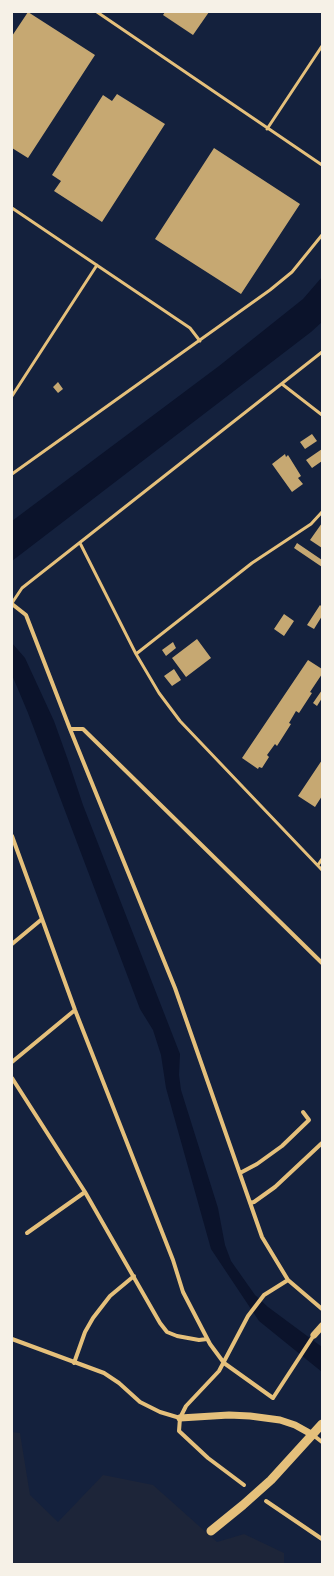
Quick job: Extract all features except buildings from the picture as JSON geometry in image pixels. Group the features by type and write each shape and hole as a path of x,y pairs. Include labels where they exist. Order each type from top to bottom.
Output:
{"main road":[{"path":"211,1530 243,1505 271,1480 322,1424"}],"street":[{"path":"12,603 26,615 70,729 176,988 262,1237 288,1280 322,1309"},
{"path":"70,729 83,729 322,963"},
{"path":"12,836 75,1010 173,1260 183,1292 208,1338 224,1363 273,1398 314,1334 322,1326"},
{"path":"12,944 42,919"},
{"path":"12,1062 75,1010"},
{"path":"12,1078 85,1192 160,1323 167,1332 177,1336 199,1340 208,1338"},
{"path":"240,1173 258,1164 282,1146 309,1120 303,1112"},
{"path":"250,1204 275,1187 322,1143"},
{"path":"27,1233 85,1192"},
{"path":"74,1362 85,1332 93,1318 110,1296 134,1276"},
{"path":"244,1485 208,1458 179,1431 180,1418 186,1406 219,1371 248,1316 264,1295 288,1280"},
{"path":"12,1339 104,1373 119,1383 140,1402 160,1412 180,1418 229,1415 280,1420 295,1425 322,1442"},
{"path":"266,1501 322,1539"}],"lane":[{"path":"97,12 266,129 322,165"},
{"path":"266,129 322,46"},
{"path":"12,208 190,328 200,341"},
{"path":"12,474 270,290 292,272 322,235"},
{"path":"12,396 97,265"},
{"path":"12,603 22,588 322,352"},
{"path":"282,384 322,415"},
{"path":"136,654 252,563 311,524 322,512"},
{"path":"80,543 136,654 159,693 180,721 322,870"},
{"path":"318,865 322,859"}],"shaded area":[{"path":"322,277 322,322 311,332 12,561 12,521 219,366 303,299"},
{"path":"12,643 25,658 54,721 83,805 180,1054 179,1075 181,1090 218,1208 225,1245 231,1261 255,1295 268,1307 322,1347 322,1372 259,1321 211,1249 166,1088 161,1055 153,1030 140,1009 28,713 12,675"},
{"path":"12,1432 20,1433 30,1495 58,1522 103,1475 153,1485 217,1542 244,1534 284,1553 284,1564 12,1564"}]}
